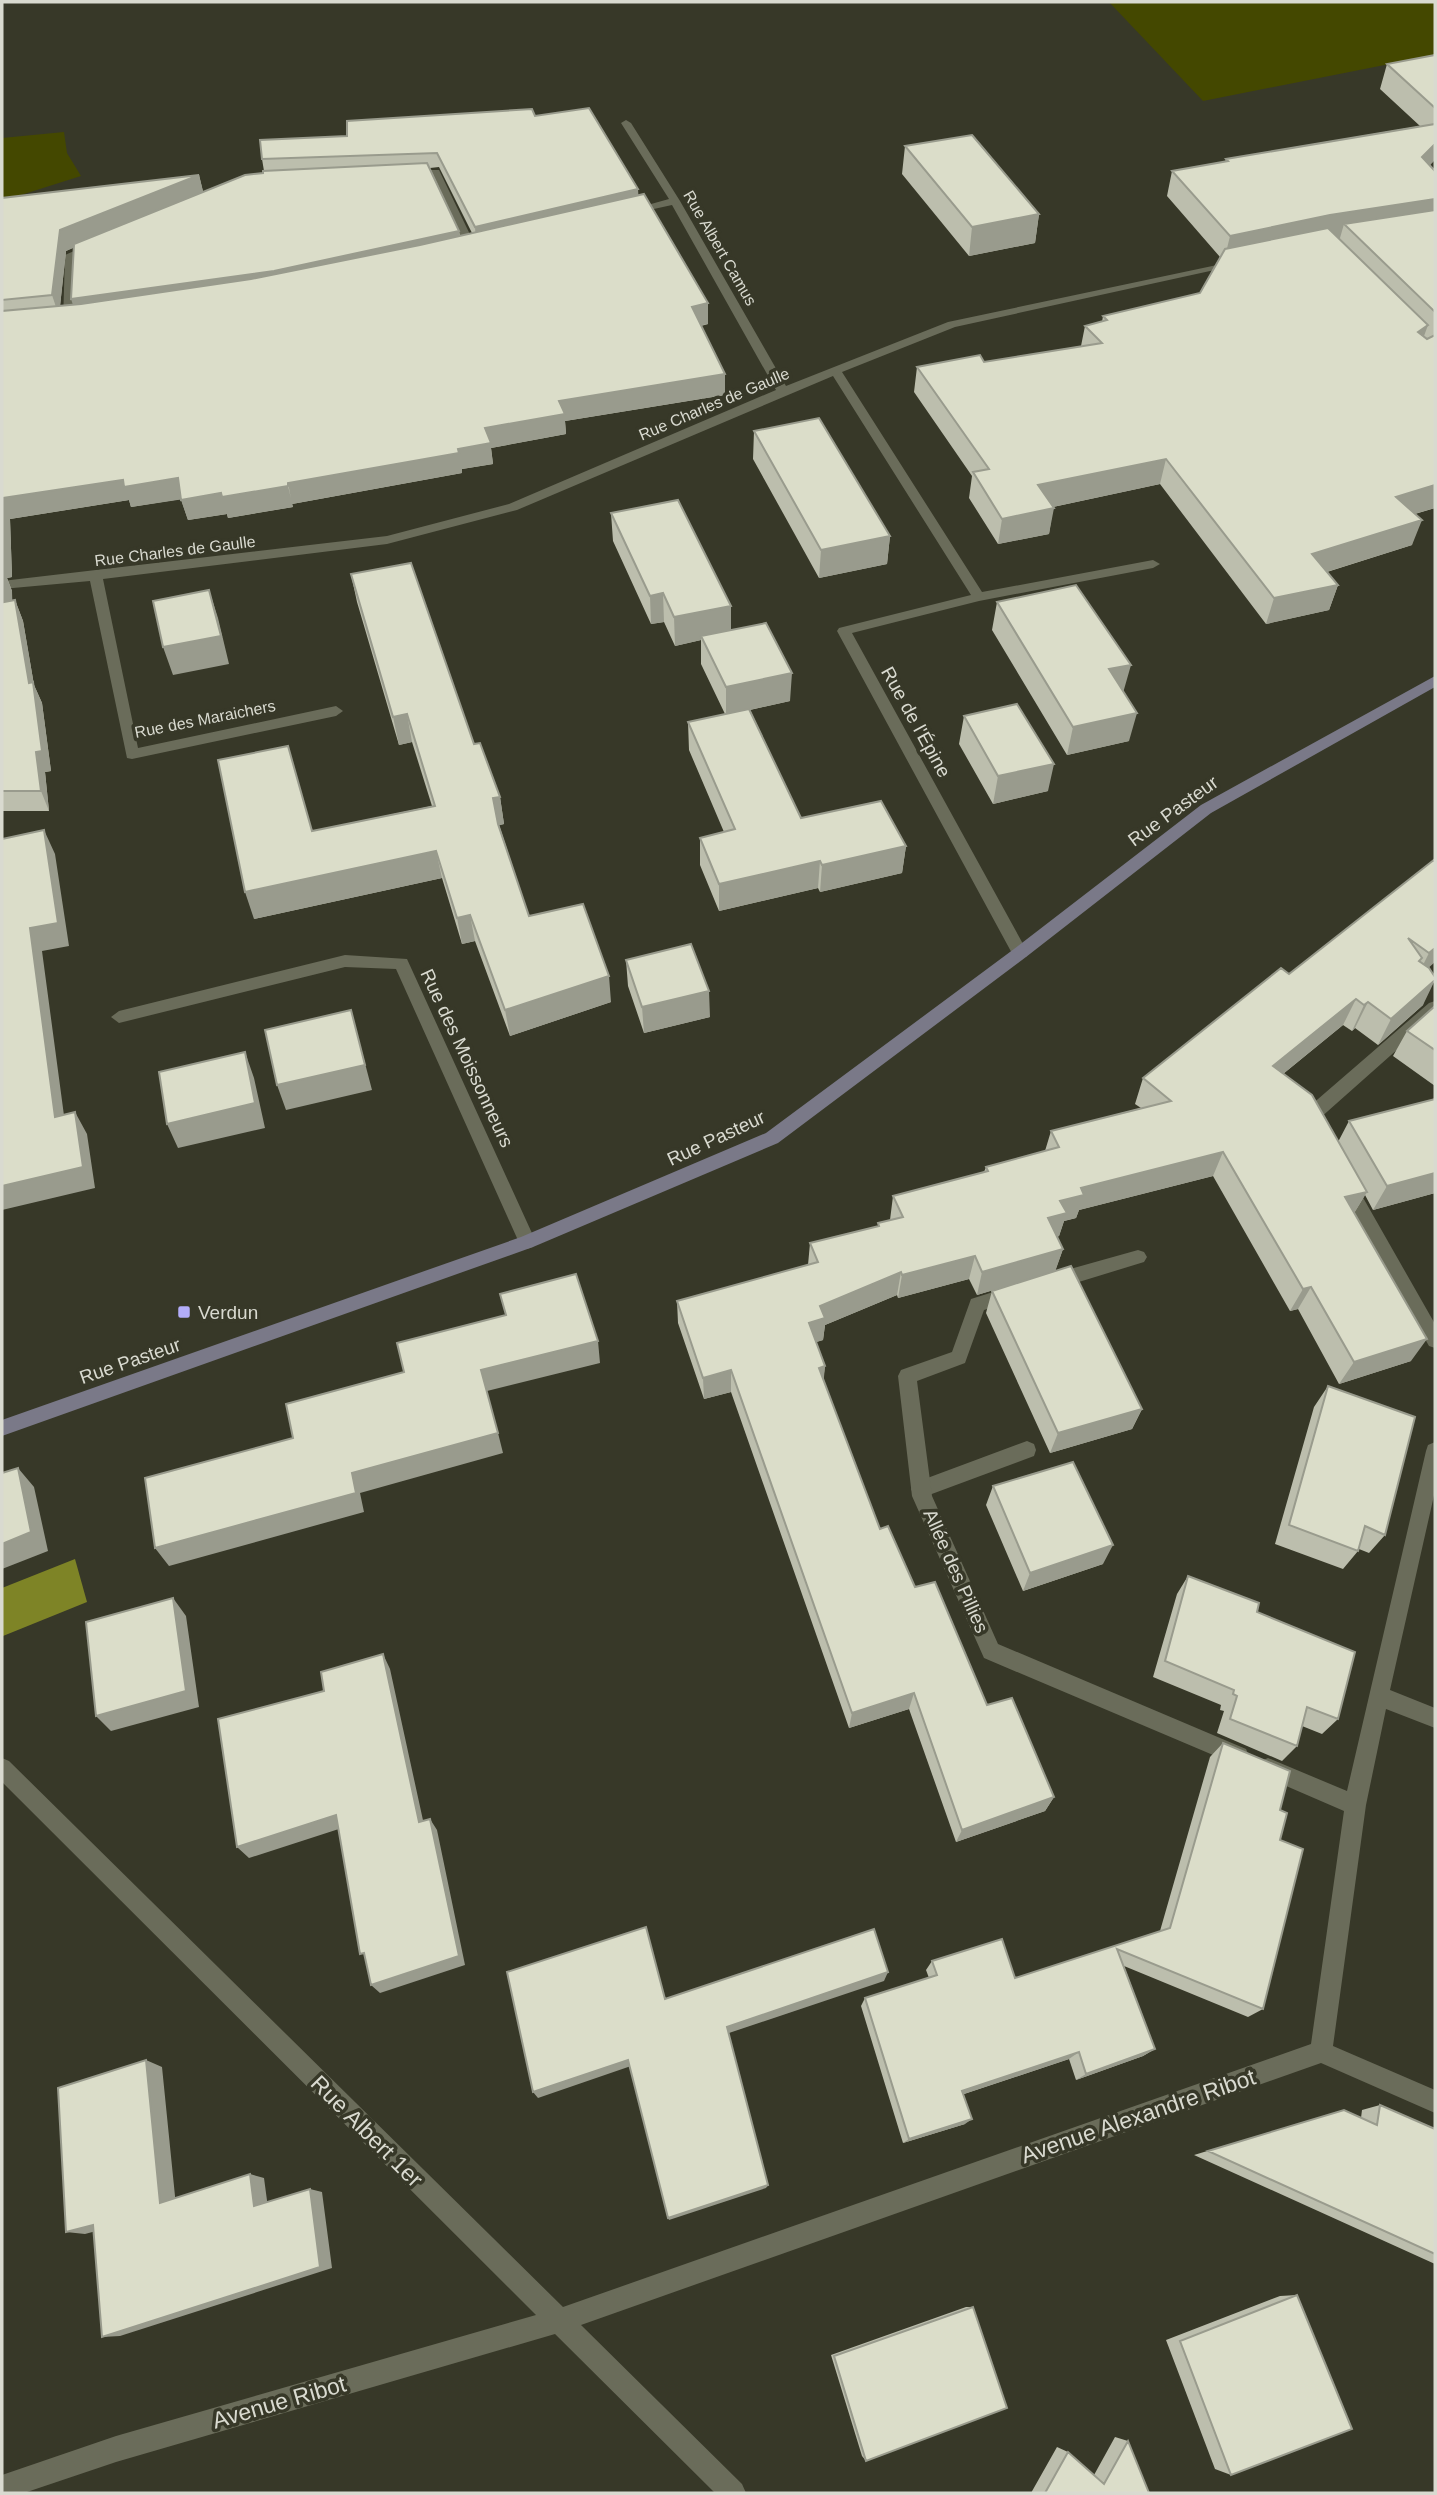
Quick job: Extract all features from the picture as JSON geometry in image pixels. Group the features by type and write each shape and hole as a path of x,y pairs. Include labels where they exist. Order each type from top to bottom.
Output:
{"street":[{"name":"Rue Albert Camus","path":"626,123 675,201 783,391"},
{"path":"393,174 435,172 477,248 458,252"},
{"path":"614,215 675,201"},
{"path":"54,322 73,320 71,255 109,239"},
{"name":"Rue Charles de Gaulle","path":"2,585 387,540 513,507 783,391 952,324 1243,263"},
{"path":"835,370 979,597"},
{"name":"Rue de l'Épine","path":"1020,953 844,631 979,597 1153,564"},
{"name":"Rue des Maraichers","path":"96,576 132,754 336,711"},
{"name":"Rue Pasteur","path":"2,1428 527,1242 772,1138 1020,953 1206,809 1435,681"},
{"name":"Rue des Moissonneurs","path":"119,1017 345,961 401,964 527,1242"},
{"path":"1322,1141 1309,1117 1435,1007"},
{"path":"1335,1164 1435,1340"},
{"name":"Allée des Pillies","path":"1138,1257 977,1304 959,1357 907,1376 922,1496 992,1651 1355,1805"},
{"path":"921,1489 1027,1450"},
{"path":"1435,1451 1355,1805 1321,2052 1435,2102"},
{"path":"1378,1696 1435,1718"},
{"name":"Rue Albert 1er","path":"2,1768 733,2493"},
{"name":"Avenue Alexandre Ribot","path":"558,2321 1321,2052"},
{"name":"Avenue Ribot","path":"2,2488 116,2449 558,2321"}],"shaded area":[{"path":"1109,2 1435,2 1435,55 1203,101"},
{"path":"64,132 67,153 81,176 2,201 2,138"},
{"path":"75,1559 87,1602 3,1636 2,1588"}],"building":[{"path":"1435,55 1435,108 1387,64"},
{"path":"589,108 638,189 475,227 437,153 262,159 260,140 347,136 347,121 532,109 535,116"},
{"path":"1435,124 1435,144 1422,157 1435,171 1435,199 1330,215 1230,236 1172,171 1228,161 1226,159"},
{"path":"972,135 1039,214 972,227 905,146"},
{"path":"427,163 459,231 274,271 71,299 74,244 245,175 263,171"},
{"path":"199,175 60,230 52,295 2,300 2,198"},
{"path":"644,194 708,303 692,307 725,374 559,401 565,414 485,428 491,443 458,449 459,453 288,483 288,486 222,497 221,493 181,500 178,478 124,487 123,480 2,498 2,311 81,304 251,279 420,245"},
{"path":"1435,210 1435,312 1344,224"},
{"path":"1328,228 1428,325 1418,332 1427,339 1435,335 1435,485 1396,497 1422,520 1312,554 1338,585 1274,598 1166,459 1038,485 1054,508 1002,519 973,472 989,469 917,367 980,355 984,362 1102,343 1085,326 1107,320 1103,316 1200,293 1225,249"},
{"path":"819,418 890,536 821,550 754,431"},
{"path":"678,500 731,606 674,617 663,593 650,596 611,513"},
{"path":"411,563 474,744 480,743 500,797 493,798 498,824 529,916 583,904 609,976 505,1010 470,915 457,918 436,851 245,892 218,760 288,746 312,831 435,806 407,714 393,717 351,574"},
{"path":"2,570 4,602 15,600 29,683 33,682 42,751 36,752 41,791 2,791"},
{"path":"1076,585 1131,665 1109,669 1137,713 1073,727 997,602"},
{"path":"209,590 221,636 163,647 153,601"},
{"path":"766,623 792,673 726,687 701,636"},
{"path":"1017,704 1054,764 998,776 964,716"},
{"path":"749,709 801,818 881,801 906,846 822,865 820,861 719,884 700,838 735,829 688,722"},
{"path":"44,830 58,923 30,928 55,1117 75,1112 83,1167 2,1186 2,839"},
{"path":"1435,859 1435,948 1429,953 1408,938 1422,958 1419,961 1429,968 1435,980 1391,1019 1368,1002 1364,1005 1356,999 1273,1066 1312,1095 1367,1192 1345,1197 1427,1339 1354,1362 1311,1287 1303,1289 1223,1152 1081,1188 1084,1195 1060,1201 1067,1213 1048,1218 1063,1249 982,1272 975,1256 902,1275 901,1272 820,1306 825,1318 809,1323 825,1366 819,1368 880,1529 888,1526 915,1587 935,1582 987,1705 1012,1698 1054,1797 962,1830 914,1693 852,1713 731,1370 703,1378 677,1301 818,1262 810,1243 879,1226 878,1223 903,1217 893,1196 988,1171 986,1167 1059,1147 1051,1131 1171,1101 1143,1078 1281,968 1289,974"},
{"path":"691,944 709,991 642,1007 626,960"},
{"path":"1435,1006 1435,1050 1407,1031"},
{"path":"351,1010 365,1065 277,1085 265,1030"},
{"path":"245,1052 255,1103 167,1124 159,1072"},
{"path":"1435,1099 1435,1173 1387,1186 1349,1121"},
{"path":"1071,1266 1142,1409 1058,1433 992,1291"},
{"path":"576,1274 598,1341 481,1370 498,1433 352,1473 356,1493 155,1548 145,1478 293,1438 286,1404 404,1372 397,1343 506,1315 500,1294"},
{"path":"1328,1386 1415,1417 1385,1535 1365,1526 1358,1551 1289,1525"},
{"path":"1073,1462 1113,1545 1030,1573 993,1486"},
{"path":"18,1468 31,1532 2,1544 2,1473"},
{"path":"1188,1576 1259,1603 1257,1612 1355,1652 1338,1719 1307,1707 1297,1746 1230,1719 1237,1696 1233,1694 1234,1690 1165,1661"},
{"path":"173,1598 186,1691 96,1716 86,1622"},
{"path":"383,1654 419,1822 430,1819 459,1956 371,1985 364,1953 360,1954 336,1815 237,1847 218,1719 324,1691 321,1672"},
{"path":"1223,1743 1290,1771 1280,1810 1287,1813 1280,1840 1303,1849 1263,2009 1117,1949 1155,2049 1086,2074 1079,2052 962,2091 972,2119 909,2139 865,1998 937,1975 932,1961 1002,1939 1015,1978 1170,1928"},
{"path":"646,1927 665,1999 874,1929 888,1972 727,2027 768,2185 668,2218 628,2060 533,2092 507,1972"},
{"path":"146,2060 160,2203 250,2174 254,2206 310,2189 320,2267 102,2337 93,2225 66,2232 58,2088"},
{"path":"1380,2105 1435,2129 1435,2254 1208,2151 1344,2110 1377,2125"},
{"path":"1297,2295 1352,2429 1231,2475 1180,2341"},
{"path":"973,2307 1007,2408 866,2461 834,2356"},
{"path":"1128,2441 1149,2493 1045,2493 1068,2452 1104,2484"}],"place":[{"name":"Verdun","path":"184,1312"}]}
